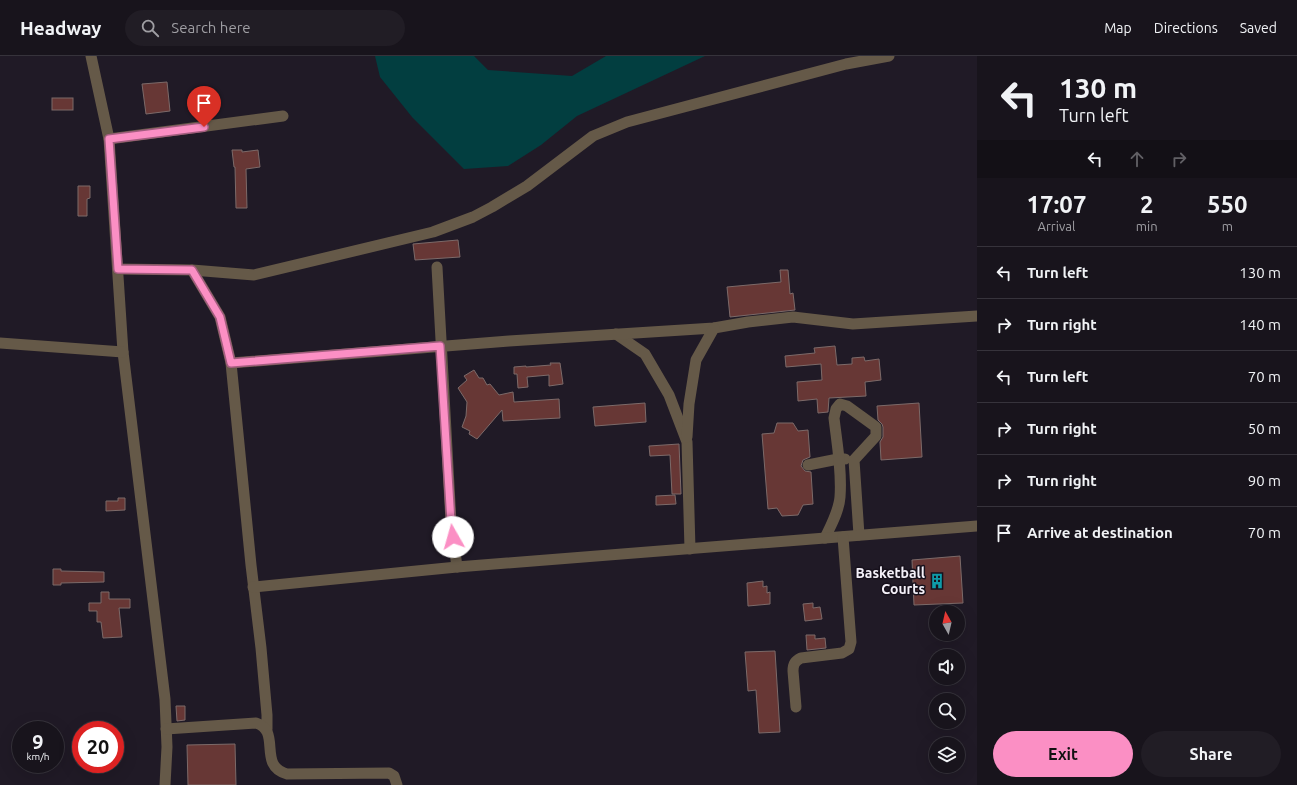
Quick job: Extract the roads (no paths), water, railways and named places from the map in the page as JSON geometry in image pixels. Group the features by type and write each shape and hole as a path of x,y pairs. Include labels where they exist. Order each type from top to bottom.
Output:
{"street":[{"path":"91,56 109,139 124,352 165,699 167,748 165,785"},
{"path":"118,269 192,270 254,275 433,232 473,217 492,207 527,186 593,136 620,125 846,64 889,56"},
{"path":"109,139 283,116"},
{"path":"437,267 440,346 451,522 457,567"},
{"path":"192,270 220,317 231,363 261,648 267,730 271,759 279,772 287,774 390,773 394,776 397,785"},
{"path":"231,363 440,346 714,328 792,317 854,324 977,316"},
{"path":"690,549 687,442 690,404 696,360 714,328"},
{"path":"616,334 645,354 670,395 687,442"},
{"path":"0,343 124,352"},
{"path":"825,538 833,522 840,498 834,418 836,409 840,404 847,406 876,427 876,436 854,460 859,535"},
{"path":"808,465 838,459 854,460"},
{"path":"254,587 457,567 977,526"},
{"path":"796,707 793,665 796,661 800,658 842,653 849,648 851,642 843,536"},
{"path":"166,729 256,723 263,725 267,730"}],"place":[{"name":"Basketball Courts","path":"937,581"}]}
